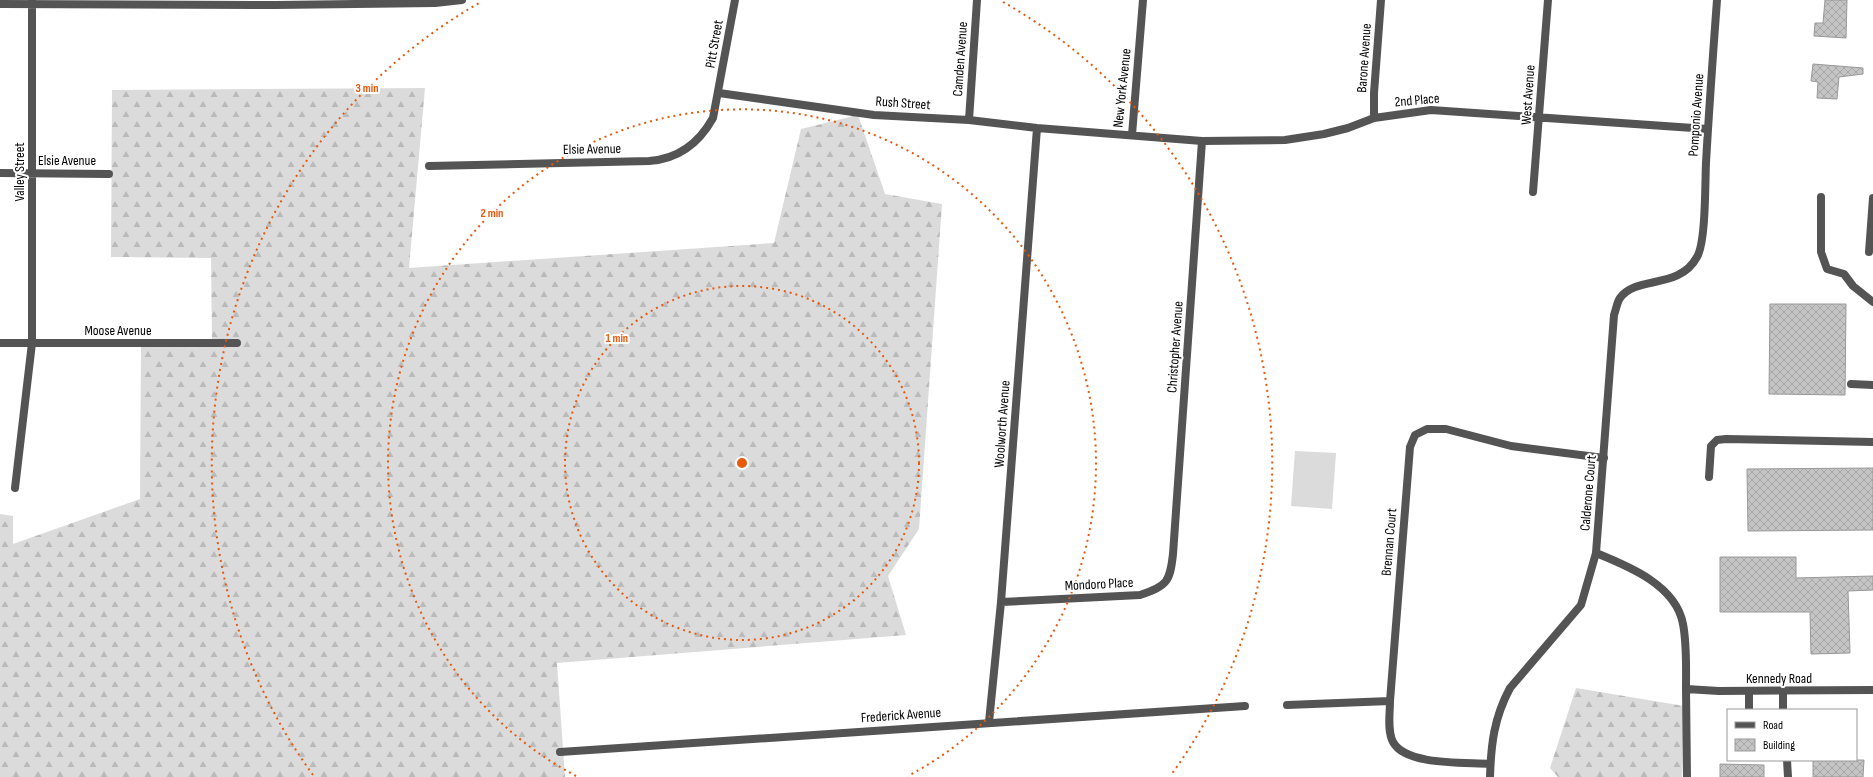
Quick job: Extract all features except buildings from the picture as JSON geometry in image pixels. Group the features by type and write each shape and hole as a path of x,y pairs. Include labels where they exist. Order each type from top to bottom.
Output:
{"street":[{"path":"0,4 32,2 292,5 435,4 462,0"},
{"name":"Pitt Street","path":"718,93 735,0"},
{"name":"Camden Avenue","path":"969,120 977,0"},
{"name":"New York Avenue","path":"1087,132 1132,135 1143,0"},
{"name":"Barone Avenue","path":"1374,118 1374,93 1381,0"},
{"name":"West Avenue","path":"1533,192 1548,0"},
{"name":"Pomponio Avenue","path":"1703,231 1717,0"},
{"name":"Valley Street","path":"15,488 32,343 32,2"},
{"name":"Rush Street","path":"718,93 874,115 969,120 1087,132"},
{"name":"Elsie Avenue","path":"429,166 649,161 672,157 685,151 706,131 713,118 718,93"},
{"name":"2nd Place","path":"1132,135 1202,141 1285,140 1324,134 1348,128 1374,118 1432,110 1708,129"},
{"name":"Woolworth Avenue","path":"989,722 1001,602 1037,128"},
{"name":"Christopher Avenue","path":"1173,554 1202,141"},
{"name":"Elsie Avenue","path":"0,173 109,174"},
{"path":"1821,197 1821,252 1827,269 1844,274 1853,286 1873,302"},
{"path":"1869,252 1873,198"},
{"name":"Calderone Court","path":"1490,777 1495,720 1503,700 1510,688 1581,605 1596,553 1614,315 1619,298 1629,290 1656,281 1671,279 1687,270 1698,256 1703,231"},
{"name":"Moose Avenue","path":"0,343 237,343"},
{"path":"1851,384 1873,385"},
{"name":"Brennan Court","path":"1490,764 1431,761 1404,753 1393,742 1390,725 1390,701 1410,447 1415,435 1427,429 1446,429 1511,446 1604,458"},
{"path":"1710,477 1711,446 1717,440 1873,442"},
{"path":"1596,553 1635,569 1656,584 1674,603 1683,623 1686,655 1686,777"},
{"name":"Mondoro Place","path":"1001,602 1140,595 1155,590 1168,581 1173,554"},
{"name":"Kennedy Road","path":"1686,689 1749,691 1873,690"},
{"path":"1749,691 1749,709"},
{"path":"1783,691 1783,709"},
{"path":"1287,705 1390,701"},
{"name":"Frederick Avenue","path":"560,752 1244,706"},
{"path":"1787,761 1788,777"}],"green space":[{"path":"425,88 409,268 774,243 801,129 858,115 885,194 942,204 919,529 888,576 906,635 557,663 565,777 0,777 0,514 13,516 13,544 140,499 141,343 212,343 211,258 111,257 112,90"},
{"path":"1295,451 1336,453 1332,509 1291,506"},
{"path":"1576,688 1684,706 1682,777 1558,777 1550,768"}]}
